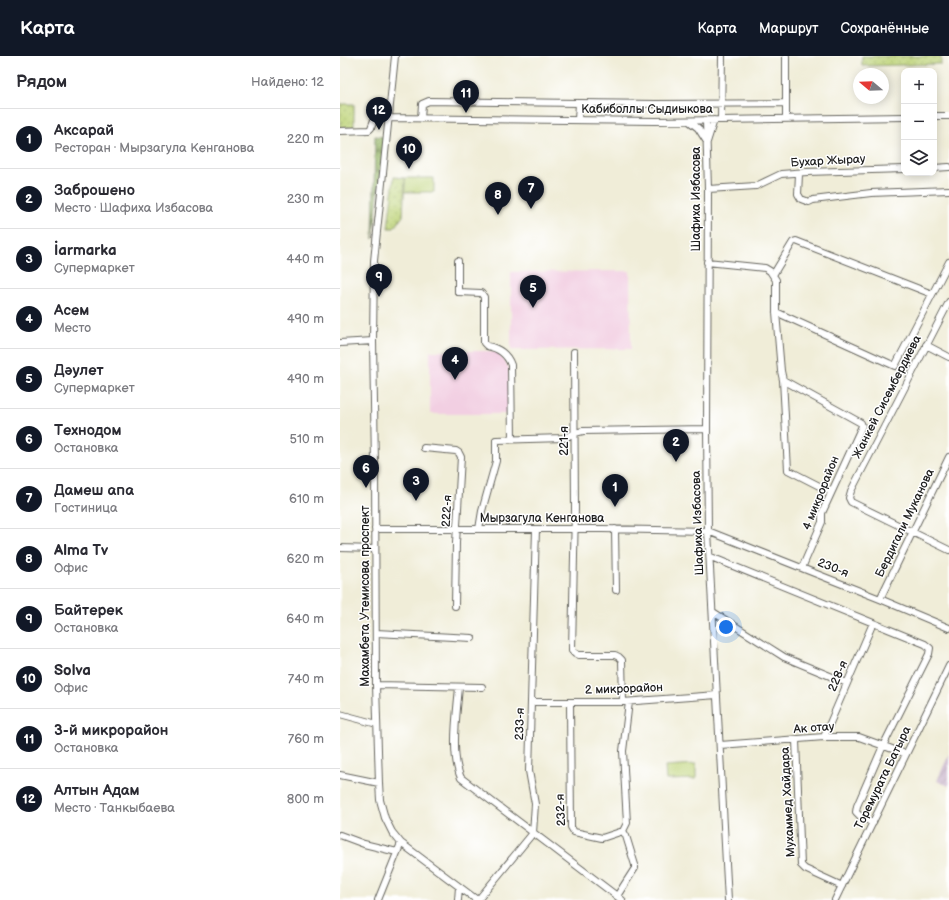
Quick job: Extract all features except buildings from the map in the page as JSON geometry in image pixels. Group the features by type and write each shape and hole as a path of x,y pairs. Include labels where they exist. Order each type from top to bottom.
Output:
{"street":[{"name":"Махамбета Утемисова проспект","path":"395,56 374,261 373,341 376,465 376,685 380,800 385,818 392,832 401,843 478,900"},
{"path":"707,142 718,120 722,103 722,56"},
{"path":"786,56 786,119"},
{"path":"421,119 422,106 426,102 656,104 786,102"},
{"path":"578,120 579,103"},
{"path":"937,116 949,116"},
{"name":"Кабиболлы Сыдиыкова","path":"389,118 706,121 901,117"},
{"path":"340,131 370,130 374,120 389,118"},
{"path":"689,121 698,128 707,142"},
{"name":"Шафиха Избасова","path":"706,121 708,189 708,531 711,557 728,900"},
{"path":"937,168 949,167"},
{"name":"Бухар Жырау","path":"708,189 756,186 781,174 901,169"},
{"path":"799,174 798,194 801,199 809,202 813,200 871,193 949,190"},
{"path":"773,275 793,242 796,241 932,294"},
{"path":"458,261 458,292 481,293 484,296 484,343 487,346 497,348 510,360 512,439"},
{"path":"707,262 765,268 770,271 776,280 776,312 783,380 788,470 831,492"},
{"path":"776,312 895,366 949,262"},
{"name":"Жанкей Сисембердиева","path":"913,532 851,502 849,498 851,491 949,302"},
{"path":"340,343 373,341"},
{"path":"926,345 949,357"},
{"name":"221-я","path":"574,352 575,529"},
{"name":"4 микрорайон","path":"783,380 858,421 862,426 822,513 822,522 802,568"},
{"path":"479,529 482,511 496,461 496,440 564,438 583,431 707,429"},
{"name":"222-я","path":"424,448 456,451 461,457 455,606"},
{"name":"Бердигали Муканова","path":"880,599 949,457"},
{"name":"Мырзагула Кенганова","path":"375,529 615,529 708,531"},
{"name":"233-я","path":"533,833 535,804 530,771 536,529"},
{"path":"459,687 455,754 458,770 465,782 619,898 635,868 626,836 622,831 627,823 623,751 626,702 622,660 615,655 579,655 572,650 575,529"},
{"path":"615,529 616,590"},
{"name":"230-я","path":"708,531 949,628"},
{"path":"913,532 949,550"},
{"path":"340,548 375,549"},
{"path":"711,557 925,644 930,648 929,654 883,746 857,806 856,812 860,816 873,822"},
{"path":"713,612 784,657 847,683"},
{"name":"228-я","path":"824,737 872,623"},
{"path":"376,633 472,638"},
{"name":"Торемурата Батыра","path":"835,900 949,666"},
{"path":"376,685 482,687"},
{"name":"2 микрорайон","path":"532,702 626,702 717,695"},
{"name":"232-я","path":"570,702 572,830 574,832 602,838 622,831"},
{"path":"340,714 377,724"},
{"name":"Ак отау","path":"720,745 824,737 859,737 906,754"},
{"name":"Мухаммед Хайдара","path":"796,740 801,865 805,869 842,886"},
{"path":"340,774 379,783"},
{"path":"478,900 533,833"},
{"path":"340,835 364,844 397,852"},
{"path":"378,900 401,843"},
{"path":"458,900 459,886"}],"shaded area":[{"path":"630,271 631,349 511,350 511,272"},
{"path":"430,351 498,351 509,368 509,414 430,414"},
{"path":"949,754 949,786 937,781"}],"green space":[{"path":"862,56 941,56 941,64 862,66"},
{"path":"340,104 354,104 354,127 340,128"},
{"path":"375,136 385,137 373,239"},
{"path":"394,177 405,178 403,216 394,228 388,228"},
{"path":"405,178 434,178 434,192 405,192"},
{"path":"696,764 696,779 666,780 665,766"}],"place":[{"name":"3-й микрорайон","path":"466,113"},
{"name":"Алтын Адам","path":"379,130"},
{"name":"Solva","path":"409,169"},
{"name":"Дамеш апа","path":"531,209"},
{"name":"Alma Tv","path":"498,215"},
{"name":"Байтерек","path":"379,297"},
{"name":"Дәулет","path":"533,308"},
{"name":"Асем","path":"455,380"},
{"name":"Заброшено","path":"676,462"},
{"name":"Технодом","path":"366,488"},
{"name":"İarmarka","path":"416,501"},
{"name":"Аксарай","path":"615,507"}]}
